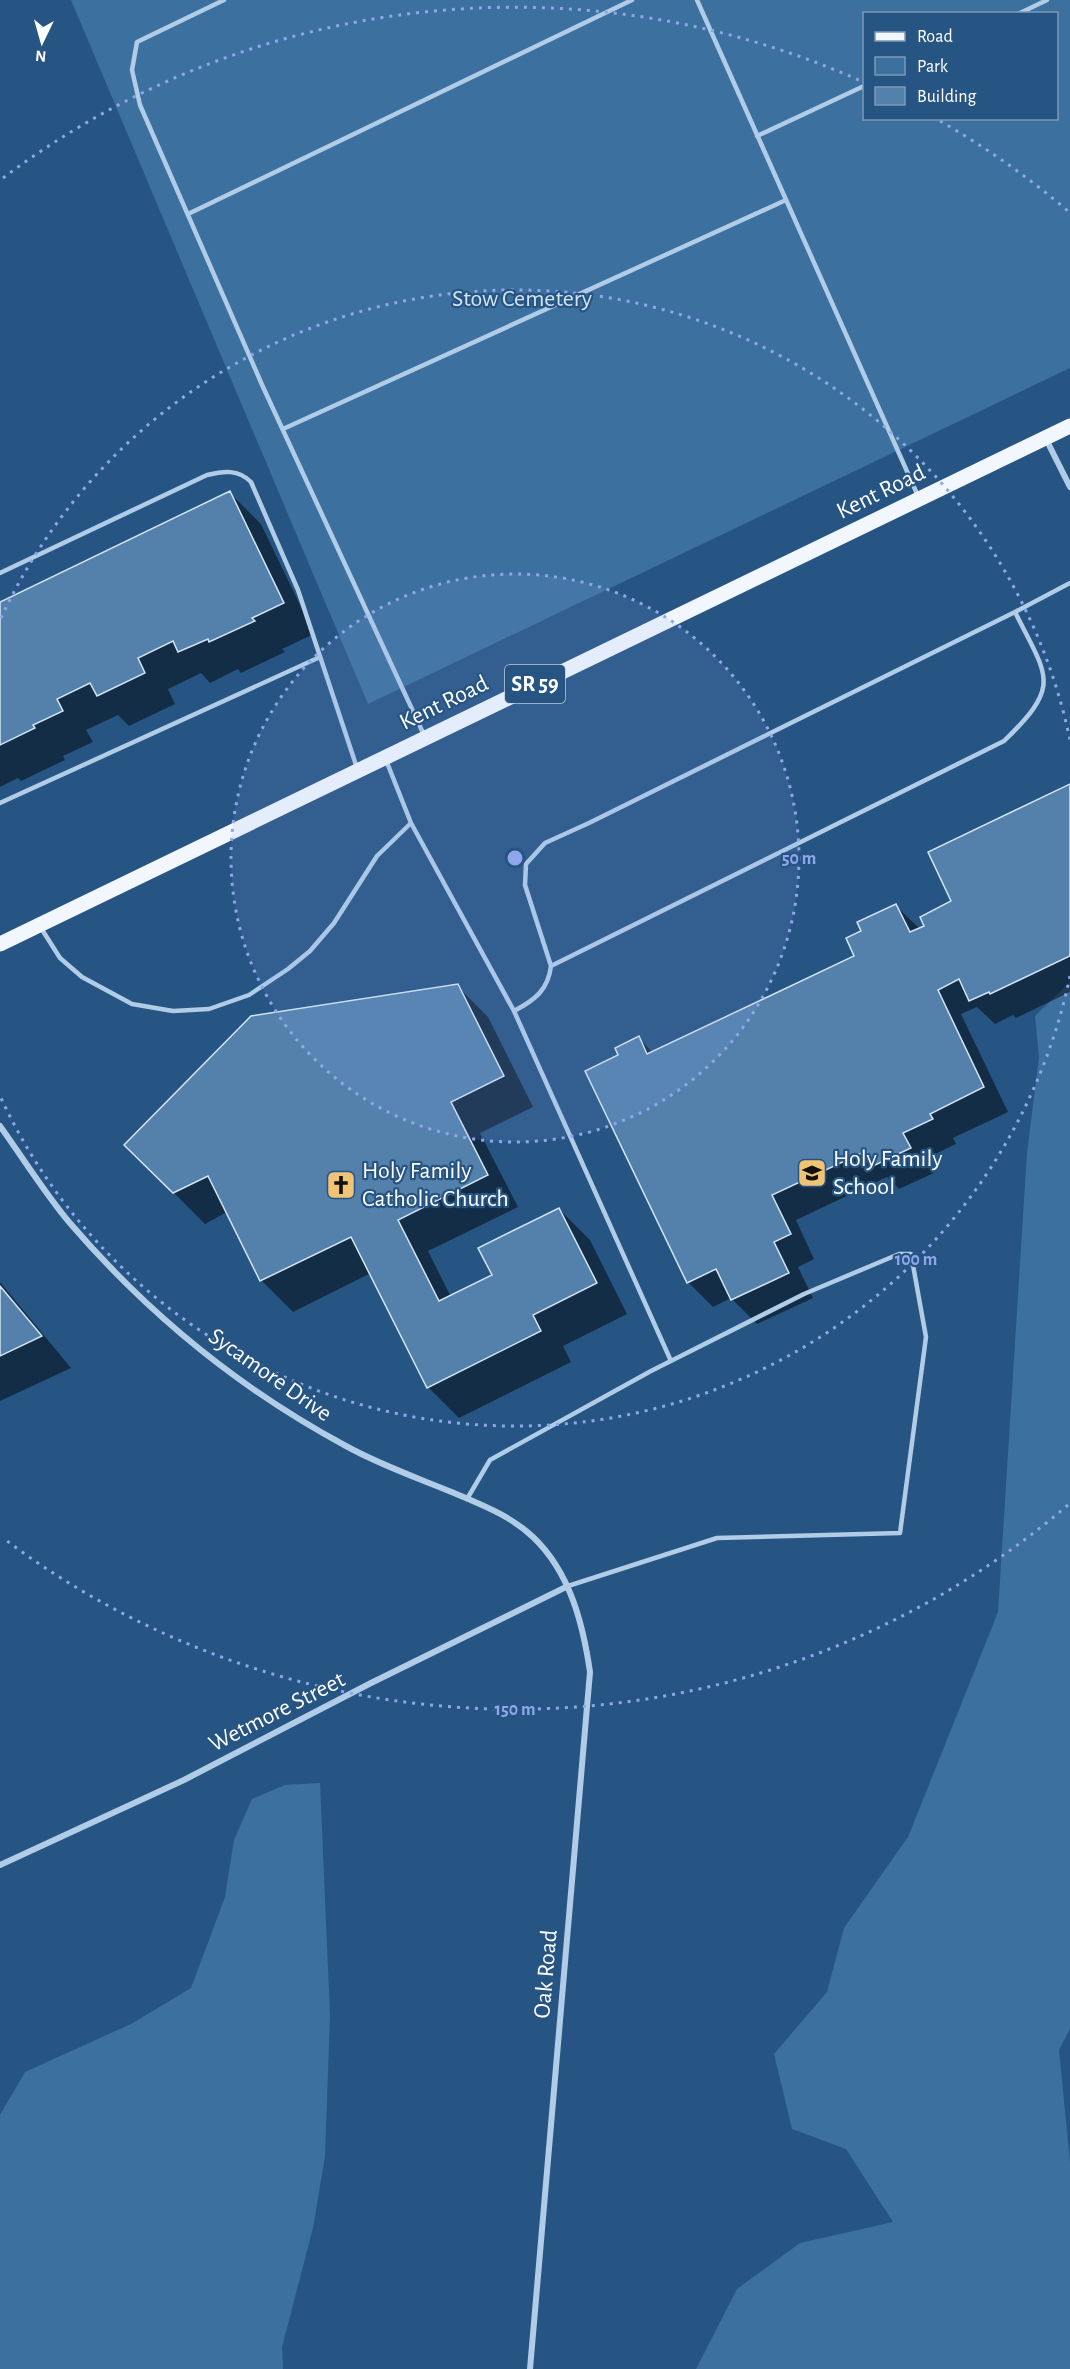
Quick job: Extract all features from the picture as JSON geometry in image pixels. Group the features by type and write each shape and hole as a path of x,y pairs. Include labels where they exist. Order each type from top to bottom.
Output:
{"main road":[{"name":"Kent Road","path":"0,944 1070,426"}],"street":[{"path":"1045,437 1070,487"},
{"name":"Sycamore Drive","path":"0,1126 67,1220 116,1275 198,1348 252,1389 308,1426 364,1456 511,1520 534,1538 568,1586"},
{"name":"Wetmore Street","path":"0,1865 184,1780 371,1683 568,1586"},
{"name":"Oak Road","path":"530,2369 590,1672 579,1614 568,1586"}],"lane":[{"path":"224,0 137,42 132,70 140,105 283,429 426,737"},
{"path":"188,214 632,0"},
{"path":"697,0 919,498"},
{"path":"1022,12 1047,0"},
{"path":"758,136 863,86"},
{"path":"283,429 786,200"},
{"path":"0,573 207,475 227,471 244,475 252,482 298,590 358,771"},
{"path":"514,1011 541,994 549,980 551,966 525,885 526,864 545,843 1016,612 1070,583"},
{"path":"551,966 1004,741 1030,716 1042,695 1045,680 1043,669 1016,612"},
{"path":"0,803 320,657"},
{"path":"385,757 411,823 514,1011 671,1361"},
{"path":"39,925 60,958 81,977 132,1004 173,1011 209,1009 249,994 288,969 310,951 334,924 378,856 411,823"},
{"path":"467,1499 490,1460 616,1388 804,1294 899,1254 911,1254 926,1336 900,1533 717,1538 568,1586"}],"green space":[{"name":"Stow Cemetery","path":"71,0 1070,0 1070,368 368,704"},
{"path":"1070,982 1070,2029 1059,2050 1070,2162 1070,2369 696,2369 737,2289 800,2243 893,2222 846,2149 792,2129 774,2054 827,1992 844,1928 908,1837 998,1612 1027,1153 1039,1057 1035,1016"},
{"path":"320,1783 330,2016 325,2156 313,2228 282,2347 283,2369 0,2369 0,2115 25,2072 131,2024 191,1988 225,1897 234,1840 252,1799 285,1785"}],"building":[{"path":"230,491 284,603 252,618 255,621 209,642 208,639 178,652 173,641 138,658 145,673 97,696 90,683 57,699 63,711 33,725 35,728 0,745 0,602"},
{"path":"1070,784 1070,956 990,994 989,992 969,1001 959,979 938,990 984,1087 930,1114 933,1119 903,1133 911,1148 873,1166 866,1151 772,1195 791,1234 774,1242 789,1273 731,1300 716,1269 687,1283 585,1071 618,1055 615,1048 639,1036 647,1054 854,956 846,938 861,931 857,922 896,904 910,932 924,926 920,917 951,901 928,852"},
{"name":"Holy Family Catholic Church","path":"458,984 504,1076 451,1102 488,1175 398,1220 439,1301 492,1275 478,1248 559,1208 597,1283 533,1315 541,1331 427,1388 351,1237 260,1281 208,1176 173,1193 124,1145 251,1016"},
{"path":"0,1286 42,1336 0,1356"}],"place":[{"name":"Holy Family School","path":"812,1173"},
{"name":"Holy Family Catholic Church","path":"341,1185"}]}
